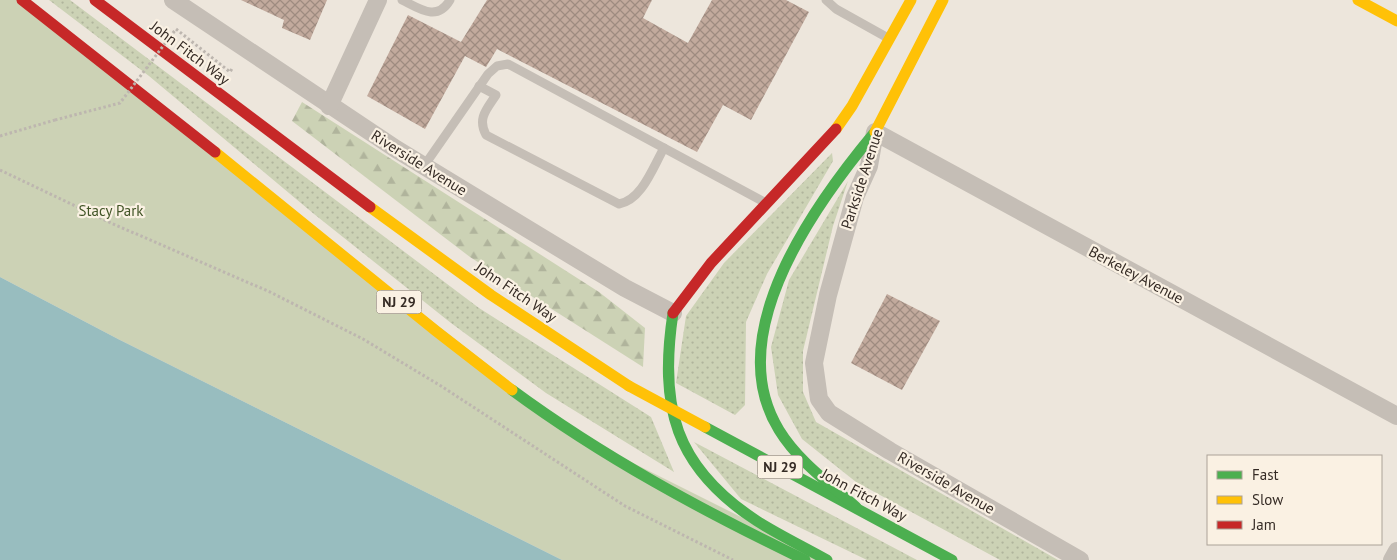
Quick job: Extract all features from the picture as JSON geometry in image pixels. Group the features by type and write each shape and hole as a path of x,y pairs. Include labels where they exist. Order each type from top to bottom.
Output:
{"main road":[{"name":"NJ 29","path":"22,0 133,84 409,311 509,388 579,436 650,480 806,560"},
{"name":"John Fitch Way","path":"95,0 356,197 491,295 629,386 952,560"},
{"path":"827,560 749,515 708,481 691,460 676,431 666,380 666,350 673,313 711,263 838,127 911,0"},
{"name":"Parkside Avenue","path":"875,132 943,0"},
{"path":"1358,0 1397,21"},
{"path":"151,27 236,107"},
{"path":"856,507 792,448 778,430 764,392 760,346 764,321 777,288 804,235 834,183 875,132"}],"street":[{"name":"Riverside Avenue","path":"173,0 329,106 424,166 625,288 673,313"},
{"path":"329,106 378,0"},
{"name":"Parkside Avenue","path":"819,399 814,363 828,295 856,197 869,166 875,132"},
{"name":"Berkeley Avenue","path":"875,132 1397,416"},
{"name":"Riverside Avenue","path":"819,399 829,412 882,446 1080,560"},
{"path":"1392,560 1397,551"}],"lane":[{"path":"402,0 427,12 438,13 444,10 450,0"},
{"path":"826,0 836,9 890,39"},
{"path":"424,166 479,86 497,66 508,64 766,204"},
{"path":"479,86 496,95 481,118 482,127 486,135 618,204 627,202 638,194 664,148"}],"path":[{"path":"0,136 120,103 176,29 230,72 233,67"},
{"path":"0,170 111,222 270,292 363,338 441,386 625,506 733,560"}],"green space":[{"name":"Stacy Park","path":"0,0 21,0 579,436 827,560 562,560 118,339 0,277"},
{"path":"49,0 70,0 479,308 651,417 674,472 546,393 451,323 314,214 149,76"},
{"path":"302,102 599,292 645,328 643,367 470,257 292,121"},
{"path":"832,153 833,161 767,274 746,322 745,405 735,415 676,383 686,316 724,263"},
{"path":"848,181 833,226 803,351 803,392 816,422 1058,560 1000,560 856,482 802,439 778,395 771,347 789,280"},
{"path":"694,442 917,560 867,560 741,499"}],"water":[{"path":"0,277 118,339 562,560 0,560"}],"building":[{"path":"241,0 327,0 310,40 282,28 284,20"},
{"path":"487,0 652,0 643,18 688,43 712,0 786,0 809,12 751,120 723,105 697,152 497,49 486,67 465,56 425,129 367,96 408,15 461,42"},
{"path":"887,294 940,321 902,390 851,363"}],"traffic: fast":[{"path":"856,507 805,462 779,430 764,393 761,353 768,313 782,272 826,195 875,132"},
{"path":"673,313 669,346 669,377 672,405 679,432 690,456 707,479 729,500 765,526 827,560"},
{"path":"512,390 582,438 654,482 805,560"},
{"path":"705,427 952,560"}],"traffic: slow":[{"path":"836,129 852,106 911,0"},
{"path":"875,132 943,0"},
{"path":"1358,0 1397,21"},
{"path":"215,152 512,390"},
{"path":"370,207 491,295 629,386"},
{"path":"629,386 705,427"}],"traffic: jam":[{"path":"22,0 215,152"},
{"path":"95,0 370,207"},
{"path":"673,313 711,263 836,129"}]}
